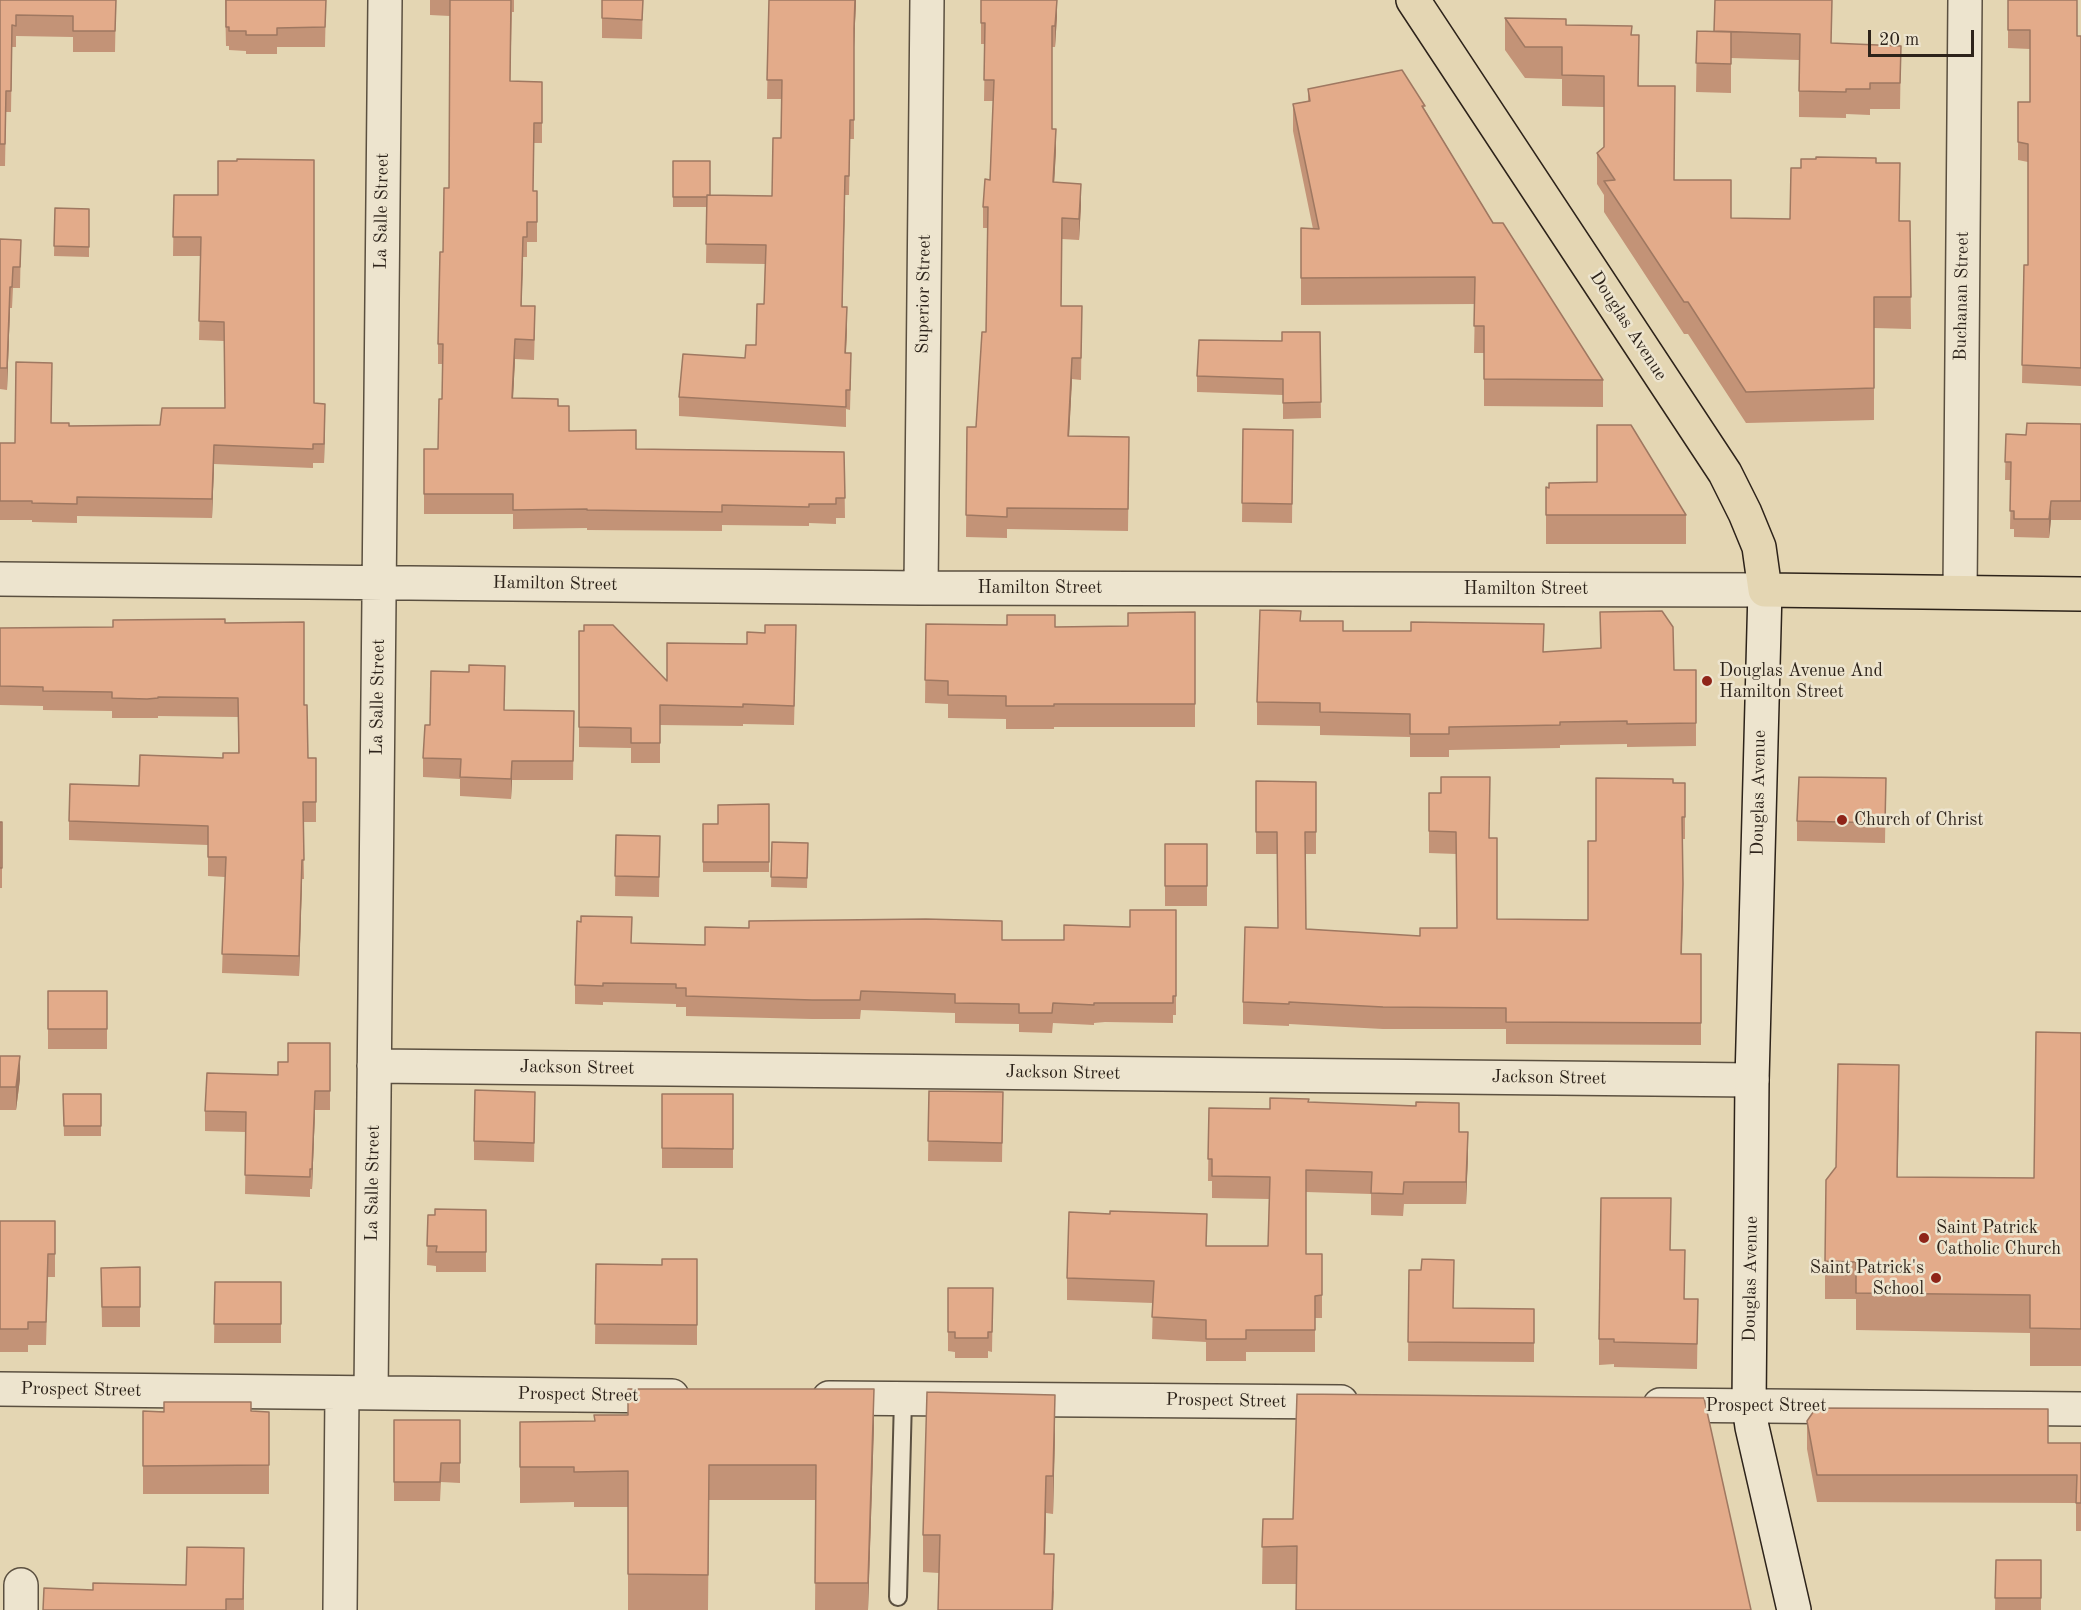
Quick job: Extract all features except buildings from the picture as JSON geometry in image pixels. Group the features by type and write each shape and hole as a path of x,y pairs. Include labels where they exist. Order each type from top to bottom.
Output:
{"main road":[{"name":"Douglas Avenue","path":"1413,0 1725,472 1759,547 1765,590"},
{"name":"Hamilton Street","path":"1765,590 2081,594"}],"street":[{"name":"La Salle Street","path":"340,1610 356,1393 374,1066 385,0"},
{"name":"Superior Street","path":"921,588 927,0"},
{"name":"Buchanan Street","path":"1960,592 1965,0"},
{"name":"Hamilton Street","path":"0,579 921,588 1765,590"},
{"name":"Douglas Avenue","path":"1765,590 1752,1080 1749,1406 1794,1610"},
{"name":"Jackson Street","path":"374,1066 1752,1080"},
{"name":"Prospect Street","path":"0,1389 699,1396"},
{"name":"Prospect Street","path":"795,1397 1369,1402"},
{"name":"Prospect Street","path":"1632,1405 2081,1409"}],"lane":[{"path":"898,1597 903,1398"}],"place":[{"name":"Douglas Avenue And Hamilton Street","path":"1707,681"},
{"name":"Church of Christ","path":"1842,820"},
{"name":"Saint Patrick Catholic Church","path":"1924,1238"},
{"name":"Saint Patrick's School","path":"1936,1278"}]}
